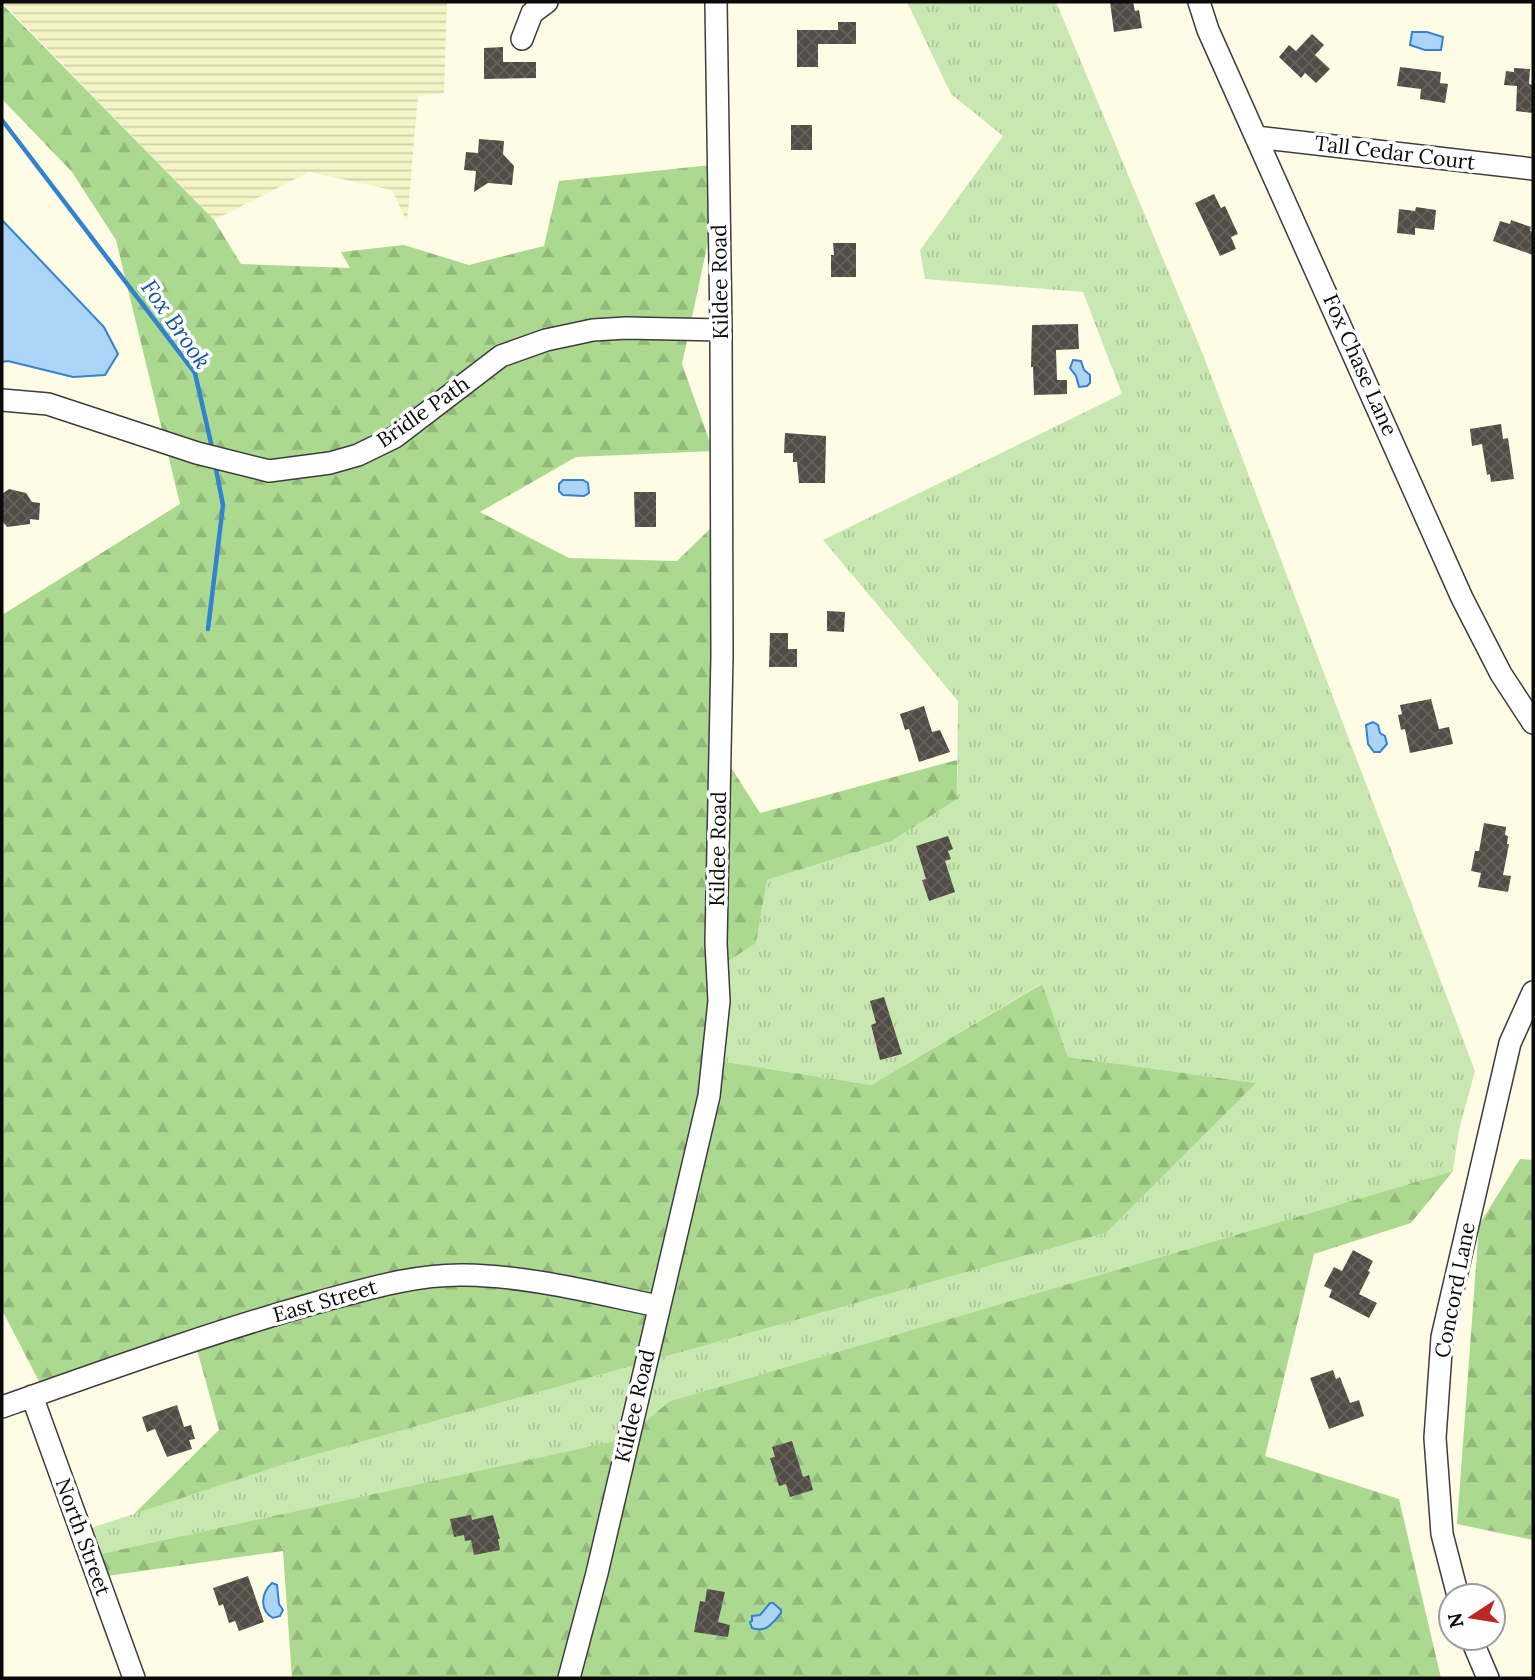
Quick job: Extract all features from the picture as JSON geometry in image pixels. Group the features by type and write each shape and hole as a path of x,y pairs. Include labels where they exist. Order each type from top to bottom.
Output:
{"street":[{"path":"522,39 532,13 547,2"},
{"name":"Kildee Road","path":"569,1678 597,1573 709,1096 719,1001 716,943 722,656 716,2"},
{"name":"Fox Chase Lane","path":"1199,2 1208,30 1462,598 1501,674 1533,723"},
{"name":"Tall Cedar Court","path":"1256,137 1533,169"},
{"name":"Bridle Path","path":"2,400 48,404 197,453 270,471 359,456 395,438 500,356 546,340 593,330 626,328 721,330"},
{"name":"Concord Lane","path":"1454,1582 1442,1534 1436,1451 1442,1337 1510,1043 1533,992"},
{"name":"East Street","path":"2,1407 280,1313 394,1282 432,1276 515,1278 658,1306"},
{"name":"North Street","path":"32,1396 134,1678"},
{"path":"1477,1652 1488,1678"}],"green space":[{"path":"2,2 447,2 444,93 418,96 407,222 392,190 309,172 214,220"},
{"path":"907,2 1056,2 1202,352 1475,1071 1459,1130 1453,1171 670,1401 625,1439 100,1554 91,1528 300,1459 1106,1233 1255,1083 1068,1057 1041,984 871,1085 712,1060 721,966 756,943 767,880 892,841 957,799 958,701 823,540 1122,394 1083,292 925,279 920,250 1003,136 951,94"},
{"path":"2,4 214,220 241,264 350,268 341,252 404,245 469,265 544,246 559,181 711,165 711,228 682,364 713,451 576,457 480,512 569,558 677,561 713,526 720,750 760,813 957,760 957,799 892,841 767,880 756,943 721,966 713,1060 871,1085 1042,984 1068,1057 1256,1083 1106,1233 300,1459 134,1514 219,1430 195,1342 45,1393 2,1310 2,615 180,504 116,240 72,172 2,99"},
{"path":"1520,1159 1533,1160 1533,1540 1457,1524 1479,1225"},
{"path":"1453,1171 1411,1223 1314,1254 1265,1456 1399,1499 1441,1678 292,1678 283,1551 107,1576 100,1554 624,1439 670,1401"}],"water":[{"path":"1412,32 1427,32 1443,37 1441,50 1425,50 1410,45"},
{"path":"2,220 104,327 118,354 105,375 73,377 8,361 2,362"},
{"path":"1073,360 1081,361 1084,370 1090,375 1090,383 1087,386 1079,387 1070,368"},
{"path":"563,480 583,480 588,483 589,493 584,496 563,495 559,491 559,484"},
{"path":"1373,722 1385,736 1387,744 1380,752 1374,752 1368,744 1366,725"},
{"path":"272,1583 277,1585 279,1604 283,1610 280,1616 273,1618 265,1611 263,1601"},
{"path":"770,1603 781,1610 781,1613 765,1628 752,1628 752,1616 760,1615"}],"building":[{"path":"1110,2 1133,2 1135,11 1139,10 1142,28 1114,32"},
{"path":"838,22 856,22 856,44 818,44 818,67 797,67 797,30 838,30"},
{"path":"1312,34 1324,45 1315,55 1330,69 1316,83 1305,73 1301,78 1279,57 1289,45 1296,51"},
{"path":"503,47 503,62 536,62 536,78 484,79 484,48"},
{"path":"1400,67 1441,72 1440,83 1448,84 1445,103 1420,99 1421,89 1397,86"},
{"path":"1514,68 1530,69 1533,113 1516,111 1517,86 1504,85 1506,71 1514,72"},
{"path":"791,125 812,125 812,150 791,150"},
{"path":"479,139 504,141 503,154 514,166 512,185 488,183 474,192 476,171 464,170 466,152 478,153"},
{"path":"1214,194 1221,208 1225,206 1238,234 1231,237 1236,249 1220,256 1195,203"},
{"path":"1416,207 1436,210 1434,230 1415,228 1415,235 1397,233 1399,209 1415,211"},
{"path":"1511,220 1531,227 1533,255 1493,241 1500,221 1510,224"},
{"path":"833,243 856,243 856,277 831,277"},
{"path":"1078,324 1079,349 1056,350 1057,380 1067,380 1067,394 1034,395 1031,367 1032,325"},
{"path":"1501,424 1503,439 1508,438 1514,479 1491,482 1490,474 1487,475 1482,444 1472,446 1470,429"},
{"path":"785,433 826,436 825,483 799,483 797,462 793,462 793,453 784,453"},
{"path":"9,489 26,493 32,502 40,503 39,520 30,519 30,524 7,527 2,521 2,494"},
{"path":"634,492 656,492 656,527 635,527"},
{"path":"827,611 845,612 844,632 827,631"},
{"path":"770,633 788,633 788,649 797,649 797,667 769,667"},
{"path":"1431,699 1439,729 1449,727 1453,744 1410,753 1405,729 1401,730 1398,715 1402,714 1400,705"},
{"path":"924,706 932,732 940,730 950,752 919,762 909,729 905,730 900,714"},
{"path":"1484,823 1506,827 1505,835 1508,836 1509,844 1503,875 1511,876 1508,892 1478,887 1481,873 1471,871 1475,851 1479,851"},
{"path":"948,836 953,849 948,851 951,859 945,861 955,892 929,901 922,880 926,879 916,846"},
{"path":"884,997 902,1054 880,1060 871,1025 876,1023 870,1001"},
{"path":"1353,1250 1373,1261 1359,1294 1377,1303 1369,1318 1329,1297 1332,1290 1324,1286 1334,1267 1342,1271"},
{"path":"1333,1370 1336,1379 1340,1377 1350,1403 1359,1400 1364,1416 1329,1429 1310,1378"},
{"path":"177,1405 184,1427 191,1425 195,1439 189,1440 192,1449 167,1457 155,1429 147,1432 142,1417"},
{"path":"792,1441 803,1477 809,1475 813,1490 790,1497 786,1484 779,1486 770,1458 775,1457 772,1447"},
{"path":"471,1515 472,1520 493,1515 500,1539 500,1550 474,1555 471,1540 465,1541 464,1535 454,1537 450,1519"},
{"path":"248,1576 264,1622 239,1631 235,1621 229,1623 223,1604 219,1606 213,1588"},
{"path":"707,1589 725,1592 718,1622 730,1625 728,1637 694,1632 700,1601 705,1602"}],"waterway":[{"name":"Fox Brook","path":"2,120 195,373 213,452"},
{"name":"Fox Brook","path":"208,629 223,505 215,464"}]}
